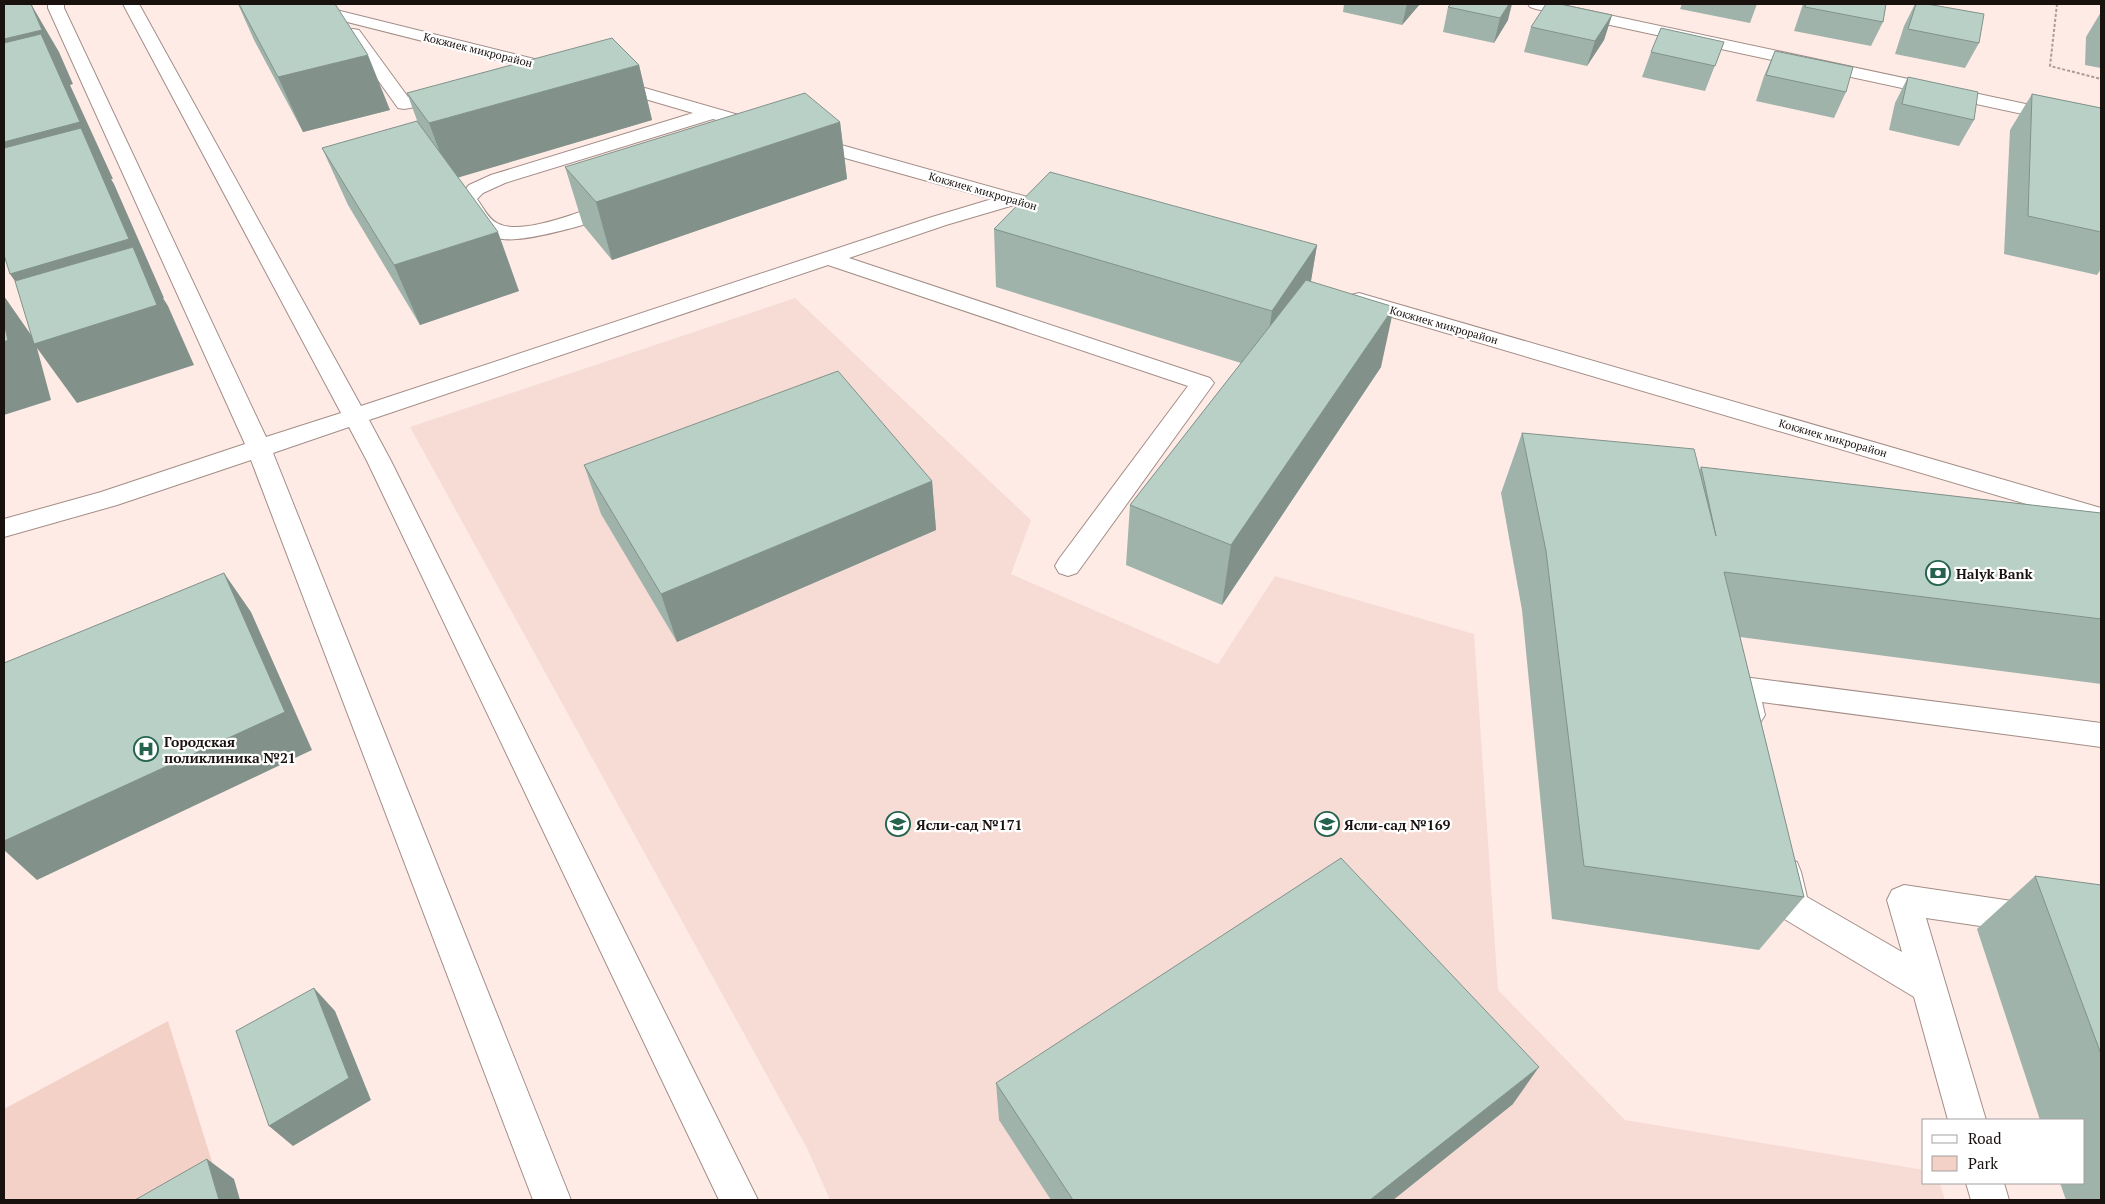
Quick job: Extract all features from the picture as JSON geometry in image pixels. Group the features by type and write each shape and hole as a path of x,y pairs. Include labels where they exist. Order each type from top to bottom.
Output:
{"street":[{"path":"56,4 56,8 259,448 552,1200"},
{"path":"132,4 356,416 739,1200"},
{"name":"Кокжиек микрорайон","path":"294,4 587,77 713,113 794,141 1014,199 1071,216"},
{"path":"1536,4 2101,126"},
{"path":"353,34 404,104 462,89"},
{"path":"510,77 548,68"},
{"path":"634,200 542,231 508,234 488,228 468,199 476,189 498,179 713,113"},
{"path":"4,528 108,499 827,258 1014,199"},
{"path":"827,258 1202,383 1068,566"},
{"name":"Кокжиек микрорайон","path":"1339,294 2101,517"},
{"path":"1756,745 1744,688 2101,735"},
{"path":"1780,850 1793,906 1929,987"},
{"path":"1967,1119 1904,900 2101,929"},
{"path":"1985,1184 1990,1200"}],"path":[{"path":"2057,4 2050,66 2101,79"}],"shaded area":[{"path":"795,298 1031,520 1011,574 1218,664 1275,576 1474,634 1498,990 1625,1120 1922,1170 1922,1184 1940,1184 1945,1200 830,1200 808,1150 410,427"}],"green space":[{"path":"168,1021 218,1181 186,1200 4,1200 4,1109"}],"building":[{"path":"4,4 31,4 42,30 4,39"},
{"path":"239,4 335,4 368,55 278,77"},
{"path":"1451,4 1509,4 1500,18 1448,7"},
{"path":"1546,4 1560,4 1612,15 1595,41 1531,27"},
{"path":"1806,4 1886,4 1883,22 1805,7"},
{"path":"1916,4 1927,4 1984,14 1979,43 1908,29"},
{"path":"1661,28 1724,42 1715,66 1651,52"},
{"path":"41,34 80,122 4,142 4,43"},
{"path":"612,38 639,65 429,123 407,93"},
{"path":"1775,51 1853,67 1846,92 1766,75"},
{"path":"1908,77 1978,92 1974,120 1902,104"},
{"path":"805,93 840,122 596,202 565,167"},
{"path":"2032,94 2101,108 2101,232 2028,216"},
{"path":"417,121 498,232 394,265 322,148"},
{"path":"81,128 129,239 10,274 4,255 4,148"},
{"path":"1050,172 1317,245 1272,311 994,229"},
{"path":"133,247 157,305 34,344 15,281"},
{"path":"1306,280 1394,307 1231,545 1130,505"},
{"path":"4,323 8,340 4,342"},
{"path":"838,371 932,481 661,594 584,465"},
{"path":"1522,433 1694,449 1716,536 1701,467 2101,513 2101,619 1724,572 1804,897 1584,866 1546,551"},
{"path":"224,573 285,712 4,841 4,663"},
{"path":"1341,858 1539,1067 1370,1200 1073,1200 996,1083"},
{"path":"2035,876 2101,885 2101,1054"},
{"path":"314,988 349,1078 269,1126 236,1031"},
{"path":"207,1159 219,1200 135,1200"}],"place":[{"name":"Halyk Bank","path":"1938,573"},
{"name":"Городская поликлиника №21","path":"146,749"},
{"name":"Ясли-сад №171","path":"898,824"},
{"name":"Ясли-сад №169","path":"1327,824"}]}
